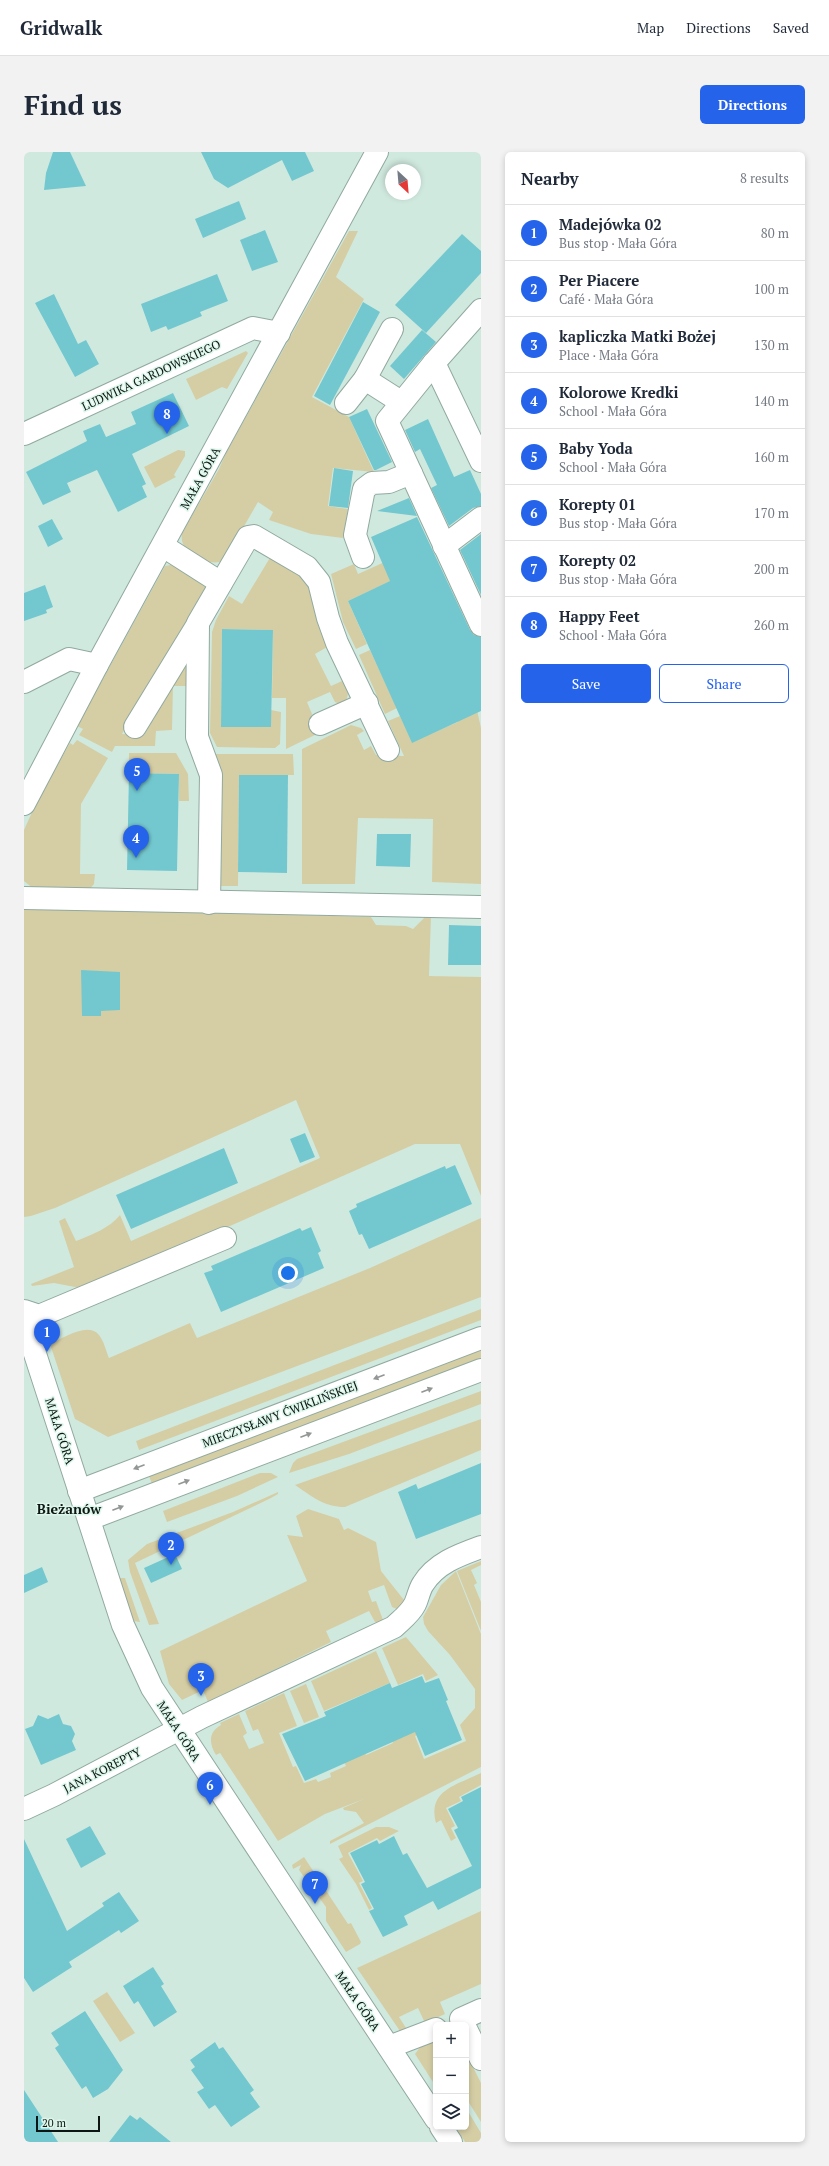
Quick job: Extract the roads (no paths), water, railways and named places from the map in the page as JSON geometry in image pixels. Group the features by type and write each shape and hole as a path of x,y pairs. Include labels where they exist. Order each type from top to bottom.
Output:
{"street":[{"name":"MAŁA GÓRA","path":"24,804 96,665 163,546 377,152"},
{"path":"481,310 434,363 387,421 481,624"},
{"name":"LUDWIKA GARDOWSKIEGO","path":"24,434 253,328 279,333"},
{"path":"346,403 365,379 392,329"},
{"path":"434,363 481,461"},
{"path":"365,379 401,402"},
{"path":"364,557 355,536 364,489 372,483 389,482 411,472"},
{"path":"444,546 481,518"},
{"path":"135,727 248,537 254,536 274,546 307,567 319,582 328,618 335,636 388,750"},
{"path":"163,546 220,584"},
{"path":"198,623 197,737 211,775 209,903"},
{"path":"24,682 69,660 96,665"},
{"path":"320,724 367,703"},
{"path":"24,898 209,903 481,907"},
{"path":"24,1311 38,1316 225,1238"},
{"name":"MAŁA GÓRA","path":"24,1320 123,1625 152,1688 433,2114"},
{"name":"MIECZYSŁAWY ĆWIKLIŃSKIEJ","path":"79,1490 481,1338"},
{"path":"89,1519 481,1370"},
{"name":"JANA KOREPTY","path":"24,1808 179,1731 202,1717 394,1627 405,1618 414,1606 422,1585 434,1571 444,1563 473,1550"},
{"path":"462,2022 481,2010"},
{"path":"389,2047 433,2030"},
{"path":"469,2040 481,2059"},
{"path":"443,2130 451,2142"}],"place":[{"name":"Happy Feet","path":"167,434"},
{"name":"Baby Yoda","path":"137,791"},
{"name":"Kolorowe Kredki","path":"136,858"},
{"name":"Madejówka 02","path":"47,1352"},
{"name":"Per Piacere","path":"171,1565"},
{"name":"kapliczka Matki Bożej","path":"201,1696"},
{"name":"Korepty 01","path":"210,1805"},
{"name":"Korepty 02","path":"315,1904"}],"district":[{"name":"Bieżanów","path":"69,1508"}]}
